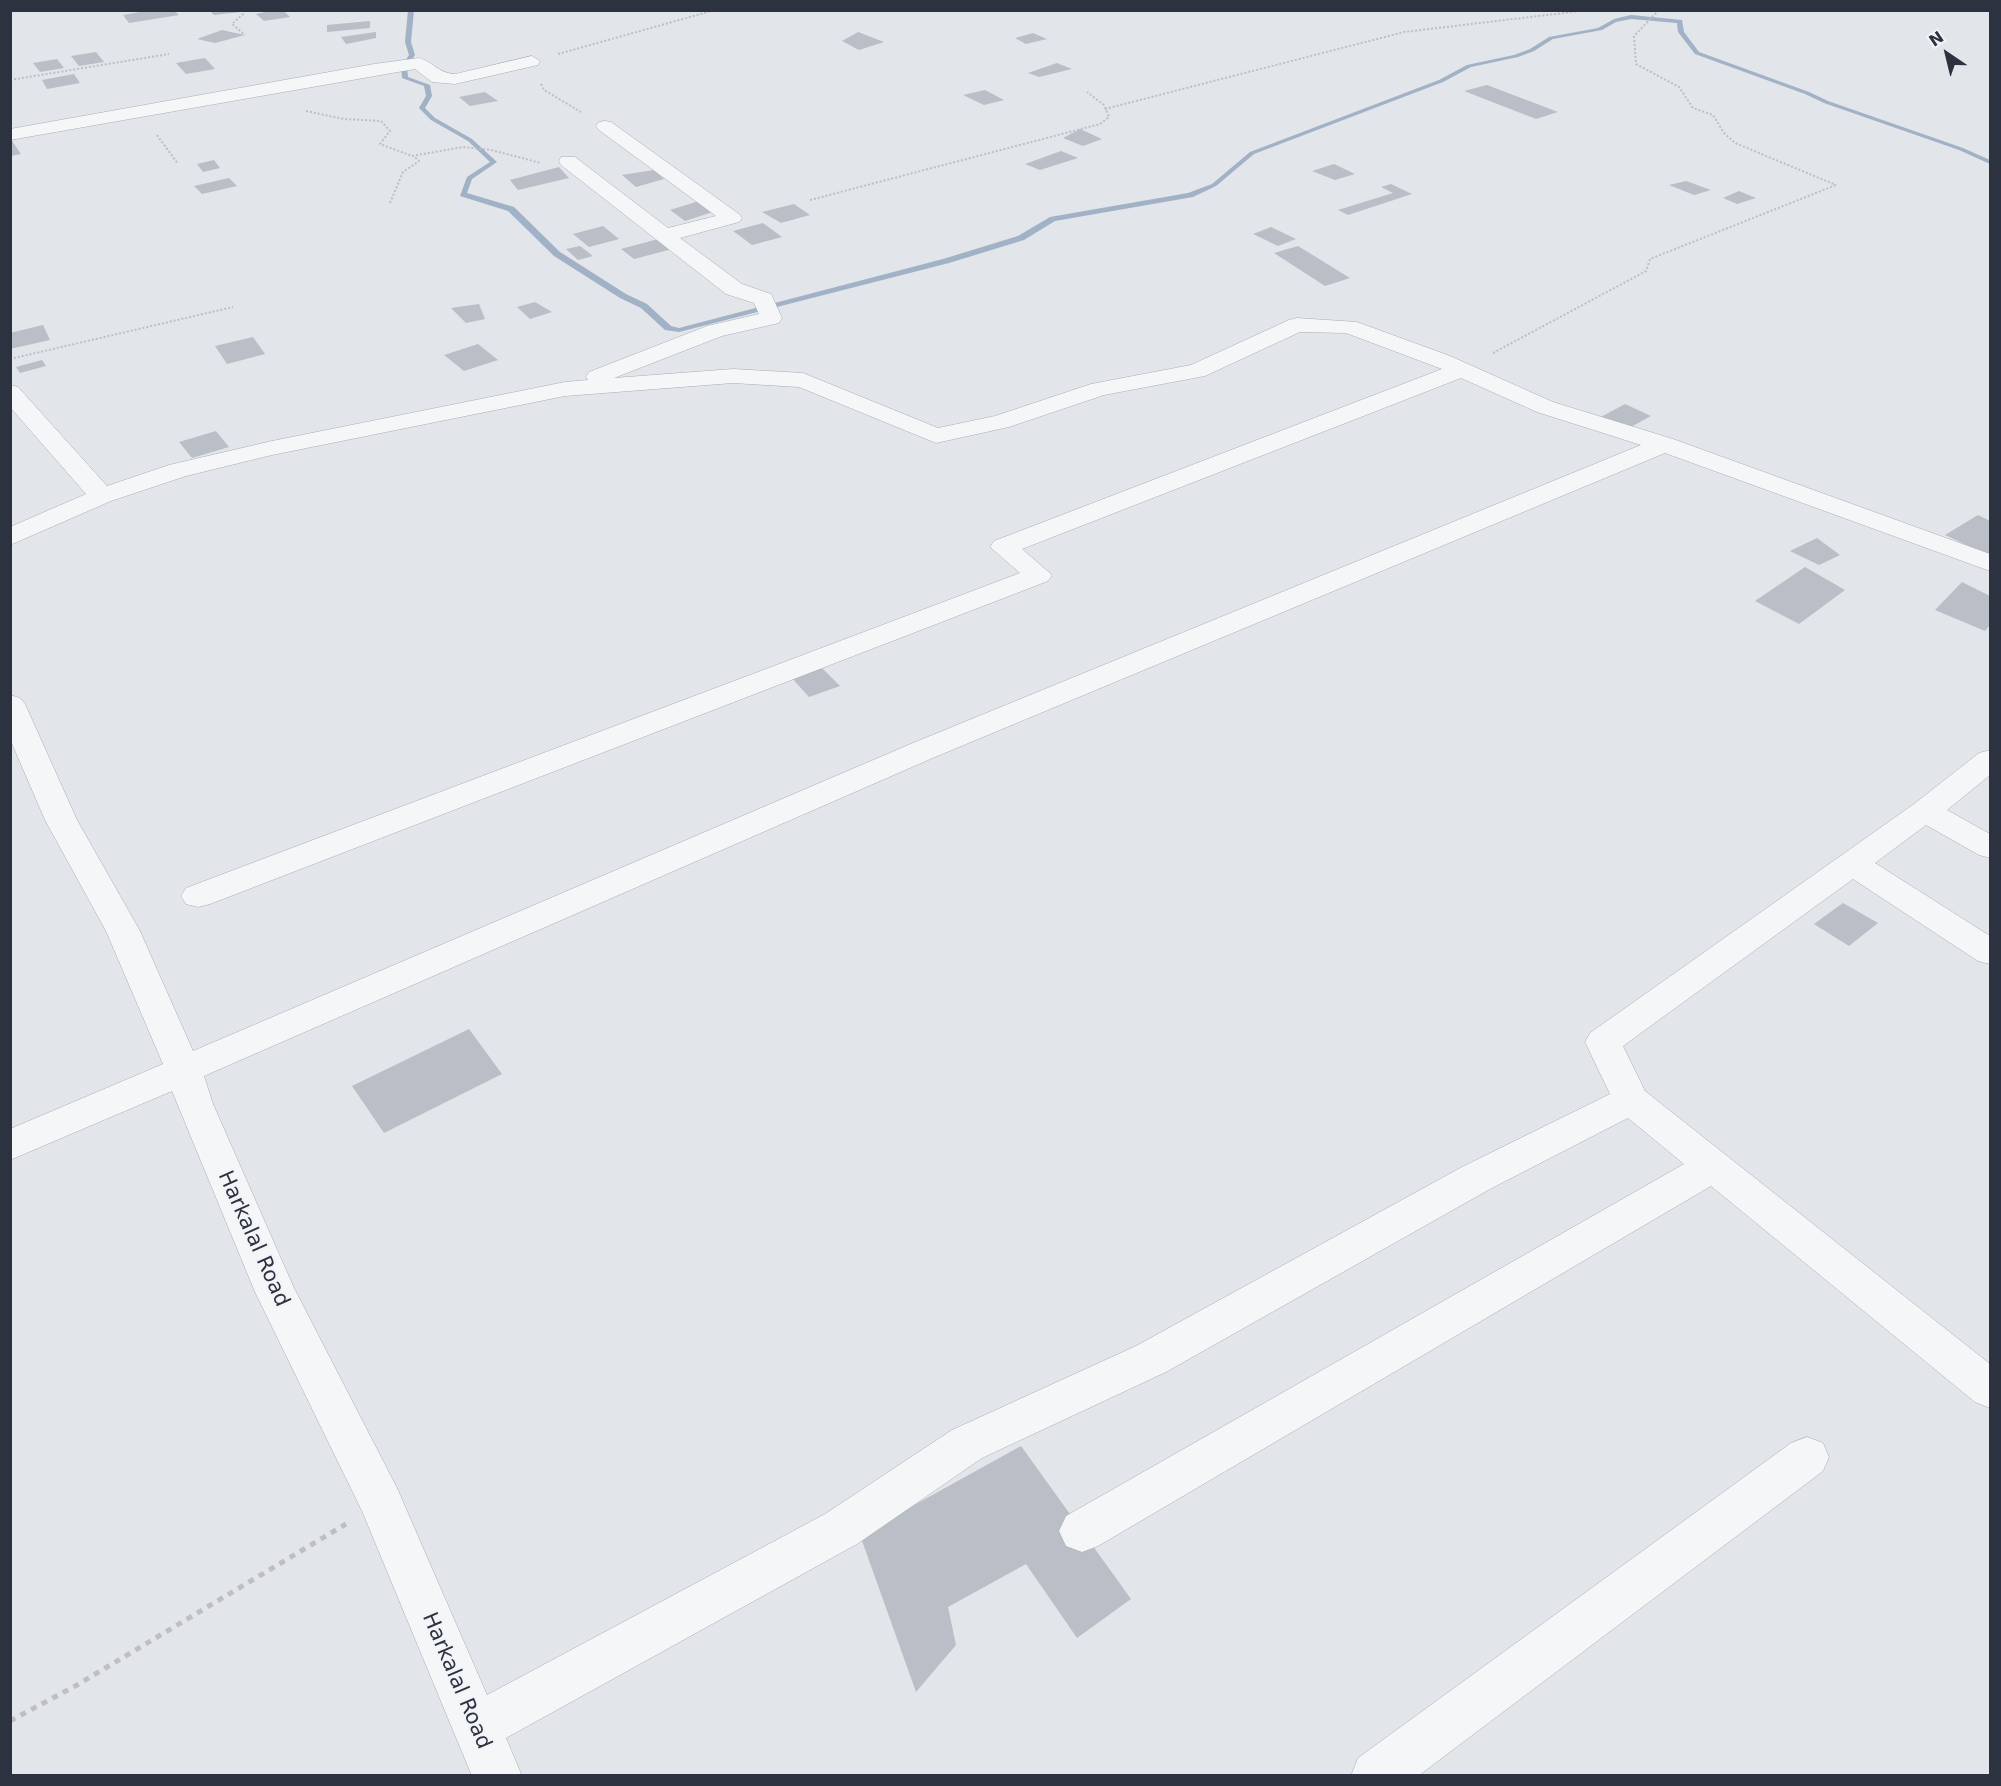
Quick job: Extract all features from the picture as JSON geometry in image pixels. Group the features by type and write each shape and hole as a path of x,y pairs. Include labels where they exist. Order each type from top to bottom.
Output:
{"street":[{"path":"10,135 269,87 419,63 438,78 455,79 532,61"},
{"path":"605,126 732,218 663,236"},
{"path":"565,390 715,331 771,318 763,299 734,289 568,161"},
{"path":"10,537 102,496 178,470 272,447 565,390 733,376 803,380 936,436 1001,422 1099,389 1197,371 1297,325 1349,327 1461,370 1545,407 1664,444 1990,563"},
{"path":"198,896 1039,575 1003,547 1461,370"},
{"path":"10,392 102,496"},
{"path":"10,1144 935,745 1664,444"},
{"name":"Harkalal Road","path":"10,704 61,820 123,931 184,1070 194,1104 276,1292 381,1503 497,1776"},
{"path":"1990,760 1925,811 1603,1042 1631,1100 1990,1389"},
{"path":"1925,811 1990,847"},
{"path":"1852,863 1990,952"},
{"path":"476,1728 841,1529 967,1444 1151,1359 1476,1178 1631,1100"},
{"path":"1082,1532 1713,1166"},
{"path":"1376,1776 1807,1457"}],"path":[{"path":"241,10 243,14 231,24 245,35"},
{"path":"605,126 544,90 532,61 715,10"},
{"path":"1105,109 1404,32 1588,10"},
{"path":"1461,370 1646,271 1650,259 1836,185 1735,143 1724,133 1713,115 1693,108 1679,87 1636,64 1634,36 1659,10"},
{"path":"10,80 170,54"},
{"path":"810,200 1100,124 1108,117 1105,109 1087,92"},
{"path":"302,111 344,119 381,121 390,131 380,144 419,161 403,172 390,203"},
{"path":"412,156 463,147 492,150 537,163 568,161"},
{"path":"10,359 233,308"},
{"path":"10,1721 77,1685 381,1503"}],"building":[{"path":"152,10 174,10 179,15 129,23 123,15"},
{"path":"209,10 241,10 241,12 214,15"},
{"path":"283,10 290,17 264,21 256,14"},
{"path":"370,21 370,28 327,32 327,25"},
{"path":"222,30 245,35 215,43 197,39"},
{"path":"376,32 376,38 346,44 341,37"},
{"path":"858,32 884,42 859,50 842,41"},
{"path":"1033,33 1047,39 1026,44 1015,38"},
{"path":"96,52 104,62 79,66 71,56"},
{"path":"205,58 215,69 186,74 176,63"},
{"path":"57,59 64,68 40,72 33,63"},
{"path":"1057,63 1072,69 1039,77 1028,73"},
{"path":"74,74 80,83 47,89 42,80"},
{"path":"1487,85 1558,112 1536,119 1464,91"},
{"path":"985,90 1004,100 984,105 963,95"},
{"path":"485,92 498,101 470,106 459,97"},
{"path":"1080,129 1102,139 1083,146 1063,138"},
{"path":"10,138 21,154 10,156"},
{"path":"1061,151 1078,158 1040,170 1025,164"},
{"path":"214,160 220,168 203,172 197,164"},
{"path":"1334,164 1355,174 1335,180 1312,171"},
{"path":"559,167 569,178 518,190 510,180"},
{"path":"654,170 664,179 636,187 622,175"},
{"path":"229,178 237,186 202,194 194,186"},
{"path":"1686,181 1711,190 1694,195 1669,185"},
{"path":"1391,184 1412,194 1348,215 1338,210 1393,193 1381,187"},
{"path":"1739,191 1756,198 1737,204 1723,198"},
{"path":"699,201 716,211 685,221 670,210"},
{"path":"794,204 810,215 781,223 762,212"},
{"path":"763,223 782,237 752,245 733,231"},
{"path":"603,226 619,239 589,247 573,234"},
{"path":"1271,227 1296,239 1278,246 1253,234"},
{"path":"662,238 676,248 634,259 621,249"},
{"path":"580,246 593,256 578,260 566,249"},
{"path":"1298,246 1350,278 1325,286 1274,253"},
{"path":"535,302 552,312 530,319 517,307"},
{"path":"479,304 485,319 466,323 451,308"},
{"path":"43,325 50,340 10,349 10,333"},
{"path":"253,337 265,354 227,364 215,346"},
{"path":"478,344 498,360 464,371 444,355"},
{"path":"42,360 46,366 20,373 16,367"},
{"path":"1625,404 1651,416 1629,428 1599,418"},
{"path":"216,431 229,447 192,458 179,442"},
{"path":"1978,515 1990,521 1990,556 1945,535"},
{"path":"1817,538 1840,555 1819,565 1790,551"},
{"path":"1805,567 1845,590 1799,624 1755,601"},
{"path":"1962,582 1990,596 1990,625 1985,631 1935,610"},
{"path":"820,666 840,686 809,697 790,676"},
{"path":"1843,903 1878,923 1849,946 1814,924"},
{"path":"469,1029 502,1074 384,1133 352,1086"},
{"path":"1021,1446 1131,1599 1077,1638 1026,1564 948,1607 956,1645 916,1692 860,1535"}],"waterway":[{"path":"411,10 408,42 412,55 404,67 405,78 427,85 429,96 422,108 433,119 470,140 494,162 469,178 463,194 511,209 557,254 623,296 644,306 668,328 679,330 946,261 1021,238 1053,219 1190,195 1214,185 1252,153 1441,81 1469,66 1516,56 1532,50 1551,38 1600,29 1614,21 1631,17 1680,21 1681,32 1697,53 1826,102 1961,149 1990,162"}]}
